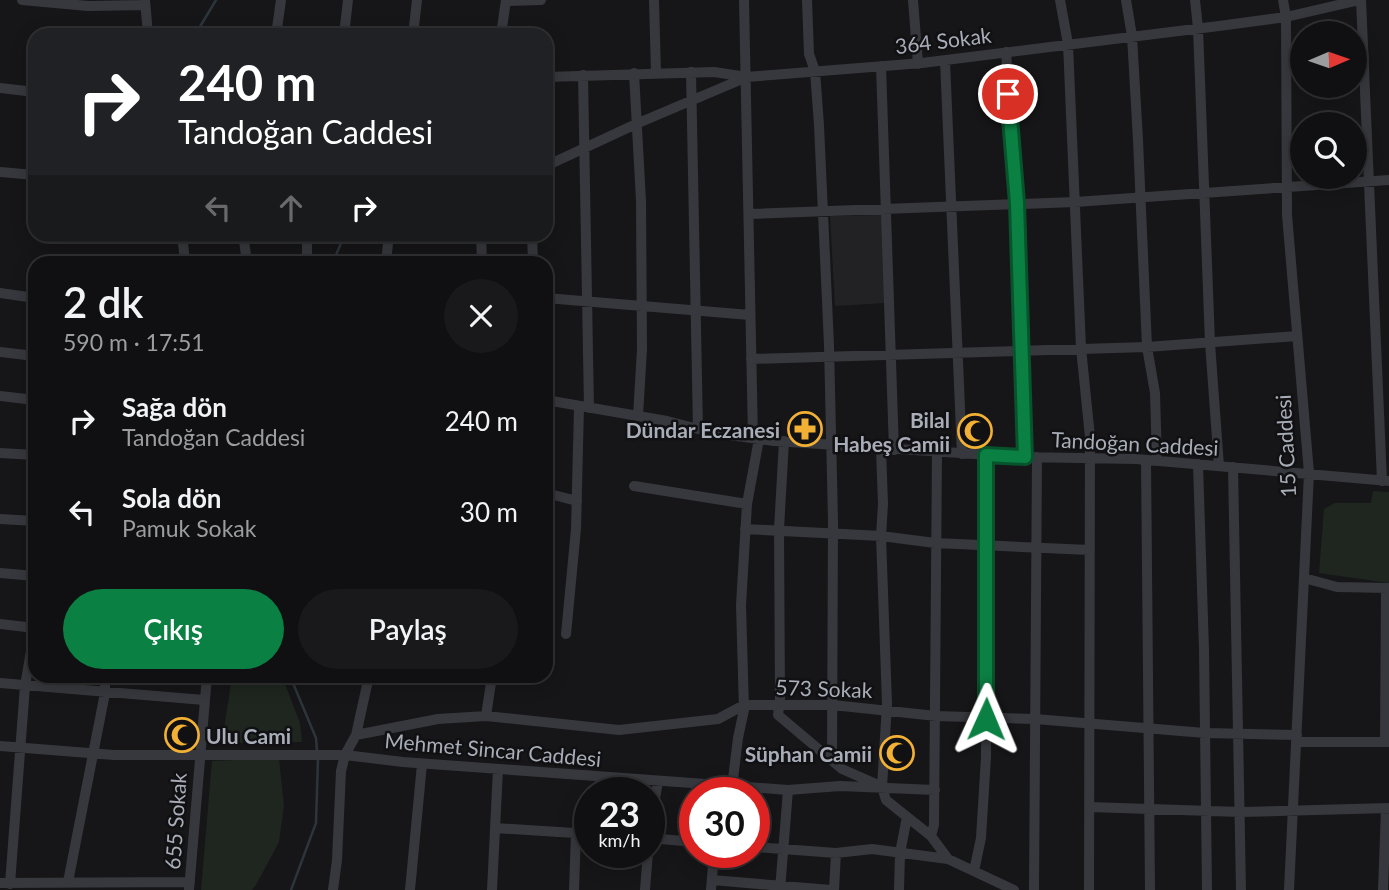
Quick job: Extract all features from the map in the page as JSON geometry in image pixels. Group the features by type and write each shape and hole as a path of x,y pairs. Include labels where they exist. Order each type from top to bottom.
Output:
{"street":[{"path":"22,0 88,6 145,2 147,28"},
{"path":"277,28 281,0"},
{"path":"345,28 348,0"},
{"path":"414,28 418,0"},
{"path":"502,28 506,1 541,0"},
{"path":"654,0 656,73"},
{"path":"734,777 744,705 741,605 747,504 756,438 751,359 744,0"},
{"path":"807,0 809,54 815,71 832,446 832,761"},
{"path":"913,0 918,64"},
{"path":"1060,0 1068,44 1081,348 1090,437 1089,890"},
{"path":"1126,0 1132,36 1147,347 1155,393 1151,460 1148,810 1150,890"},
{"path":"1195,0 1210,343 1219,466"},
{"name":"15 Caddesi","path":"1283,0 1286,17 1287,189 1309,473 1289,890"},
{"path":"1361,0 1386,481"},
{"name":"364 Sokak","path":"553,163 747,77 944,61 1286,17 1361,0"},
{"path":"1006,52 1036,548 1034,890"},
{"path":"944,61 962,454"},
{"path":"881,66 893,355 894,450"},
{"path":"691,72 698,429"},
{"path":"553,77 715,72 747,77"},
{"path":"634,73 641,201 642,349 638,416"},
{"path":"566,634 584,408 588,301 583,75"},
{"path":"0,88 28,91"},
{"path":"0,172 28,174"},
{"path":"749,214 1075,202 1389,180"},
{"path":"0,293 28,297"},
{"path":"553,298 750,315"},
{"path":"751,359 1147,347 1297,336"},
{"path":"0,352 28,355"},
{"path":"0,396 28,399"},
{"name":"Tandoğan Caddesi","path":"553,401 698,429 832,446 962,454 1151,460 1386,481"},
{"path":"784,441 779,529 778,715 842,769 882,787"},
{"path":"881,449 886,710 882,787 886,800 931,836 948,859"},
{"path":"931,836 936,716 937,452"},
{"path":"0,453 28,455"},
{"path":"974,871 981,838 986,719 986,455"},
{"path":"1198,464 1207,890"},
{"path":"1233,467 1241,890"},
{"path":"634,486 747,504"},
{"path":"553,495 577,501"},
{"path":"0,520 28,522"},
{"path":"745,529 881,536 935,543 1090,550"},
{"path":"0,573 28,575"},
{"path":"1304,578 1337,587 1388,588 1387,741"},
{"path":"0,624 28,627"},
{"path":"28,669 5,883 190,886"},
{"path":"0,683 105,694 204,700"},
{"path":"68,882 105,683"},
{"name":"655 Sokak","path":"190,886 206,683"},
{"path":"332,890 345,755 356,735 367,683"},
{"path":"486,716 491,683"},
{"name":"573 Sokak","path":"356,735 438,719 486,716 619,730 718,719 744,705 833,705 936,716 1035,719 1205,733 1387,741"},
{"name":"Mehmet Sincar Caddesi","path":"0,746 93,754 345,755 422,764 605,777"},
{"path":"410,890 422,764"},
{"path":"492,890 498,769"},
{"name":"Mehmet Sincar Caddesi","path":"770,789 839,786 934,790"},
{"path":"780,888 788,790"},
{"path":"1089,807 1206,812 1388,808 1383,890"},
{"path":"899,890 900,853 907,817"},
{"path":"495,828 574,833"},
{"path":"770,848 836,853 872,849 948,859 1014,890"},
{"path":"712,885 832,890 836,853"},
{"path":"574,890 575,868"},
{"path":"645,890 647,868"}],"shaded area":[{"path":"882,215 885,303 835,306 830,216"},
{"path":"1373,491 1389,492 1389,583 1319,573 1324,509 1335,503 1371,503"},
{"path":"231,683 285,683 300,723 302,742 222,743"},
{"path":"279,758 284,806 279,842 256,885 252,890 201,890 212,761"}],"building":[{"name":"Ulu Cami","path":"175,727 190,727 189,745 175,743"},
{"name":"Süphan Camii","path":"892,744 905,744 906,762 891,761"}],"waterway":[{"path":"199,28 216,0"},
{"path":"336,256 342,242"},
{"path":"293,683 316,738 317,752"},
{"path":"291,890 316,823 318,758"}],"place":[{"name":"Dündar Eczanesi","path":"805,429"},
{"name":"Bilal Habeş Camii","path":"975,431"},
{"name":"Ulu Cami","path":"182,735"},
{"name":"Süphan Camii","path":"897,753"}],"route":[{"path":"986,719 986,455 1025,457 1017,203 1008,94"}]}
